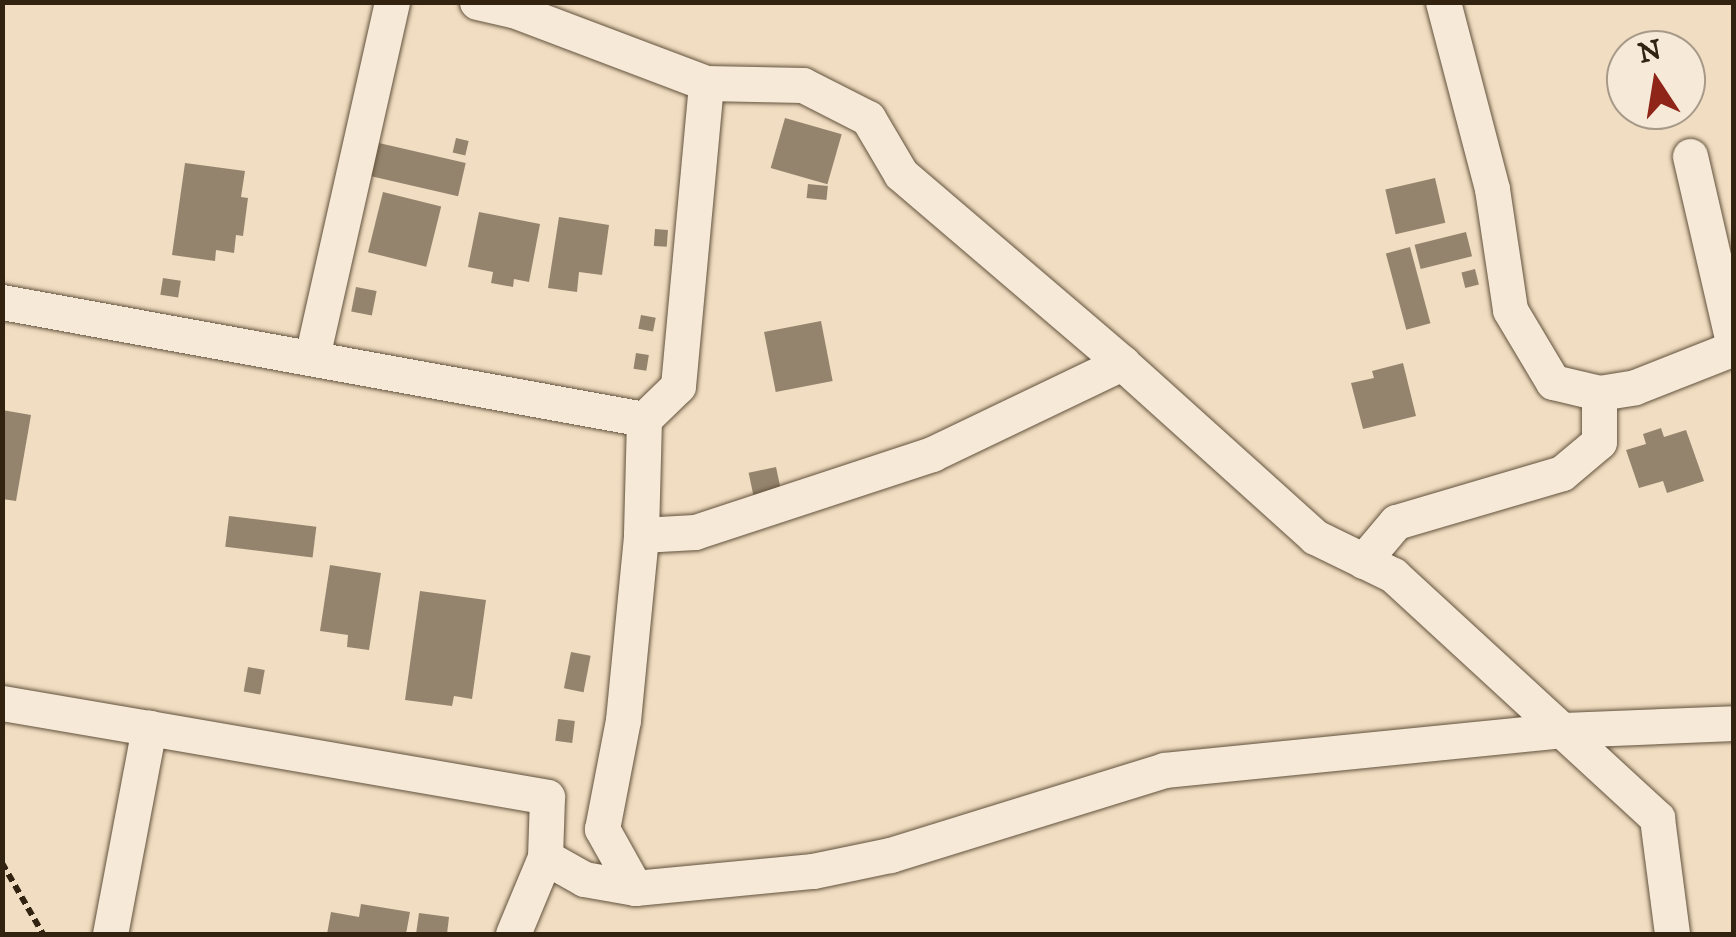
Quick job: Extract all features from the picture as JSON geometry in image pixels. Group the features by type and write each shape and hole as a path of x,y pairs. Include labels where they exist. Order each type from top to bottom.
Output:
{"street":[{"path":"312,356 392,2"},
{"path":"477,2 586,35 706,84 803,84 868,118 901,174 1122,363 1315,537 1393,576 1657,818 1672,934"},
{"path":"1443,2 1492,189 1510,310 1553,382 1600,393 1635,387 1734,347 1690,156"},
{"path":"635,888 602,829 623,720 641,535 644,419 678,386 706,84"},
{"path":"2,302 644,419"},
{"path":"641,535 695,532 932,454 1122,363"},
{"path":"1363,560 1396,522 1562,473 1599,442 1600,393"},
{"path":"2,703 546,796 545,857 513,934"},
{"path":"545,857 584,879 635,888 813,871 890,855 1164,770 1562,730 1734,722"},
{"path":"110,934 149,728"}],"path":[{"path":"2,864 43,934"}],"building":[{"path":"785,118 842,134 827,184 771,168"},
{"path":"456,138 469,141 465,156 453,153"},
{"path":"379,143 466,163 458,196 371,176"},
{"path":"185,163 245,171 241,197 248,198 243,236 236,235 234,253 216,250 215,261 172,255"},
{"path":"1435,178 1445,223 1396,234 1385,189"},
{"path":"808,184 828,186 826,200 807,198"},
{"path":"383,192 441,207 426,267 368,252"},
{"path":"479,212 540,224 529,282 514,279 513,287 491,283 493,272 468,267"},
{"path":"559,217 609,225 602,275 579,272 577,292 548,288"},
{"path":"655,229 668,230 667,247 654,246"},
{"path":"1466,232 1472,256 1421,269 1415,245"},
{"path":"1410,247 1430,323 1406,330 1386,253"},
{"path":"1475,269 1479,285 1465,288 1461,272"},
{"path":"163,278 181,281 178,298 160,295"},
{"path":"356,287 377,291 372,316 351,312"},
{"path":"641,315 656,318 653,332 638,329"},
{"path":"821,321 833,381 776,392 764,332"},
{"path":"636,353 649,355 646,371 633,369"},
{"path":"1403,363 1416,416 1363,429 1351,383 1374,378 1372,371"},
{"path":"2,410 31,415 16,501 2,499"},
{"path":"1661,428 1664,437 1686,430 1704,481 1667,493 1663,481 1639,488 1626,450 1646,444 1643,434"},
{"path":"776,467 781,491 754,497 749,473"},
{"path":"229,516 316,527 313,557 225,547"},
{"path":"330,565 381,573 369,650 347,647 348,635 320,631"},
{"path":"420,591 486,600 472,699 454,696 452,706 405,700"},
{"path":"571,652 591,656 584,692 564,688"},
{"path":"248,667 265,670 260,695 244,692"},
{"path":"558,719 575,721 572,743 555,741"},
{"path":"361,904 410,912 406,934 327,934 331,912 359,917"},
{"path":"419,913 449,917 447,934 416,934"}]}
